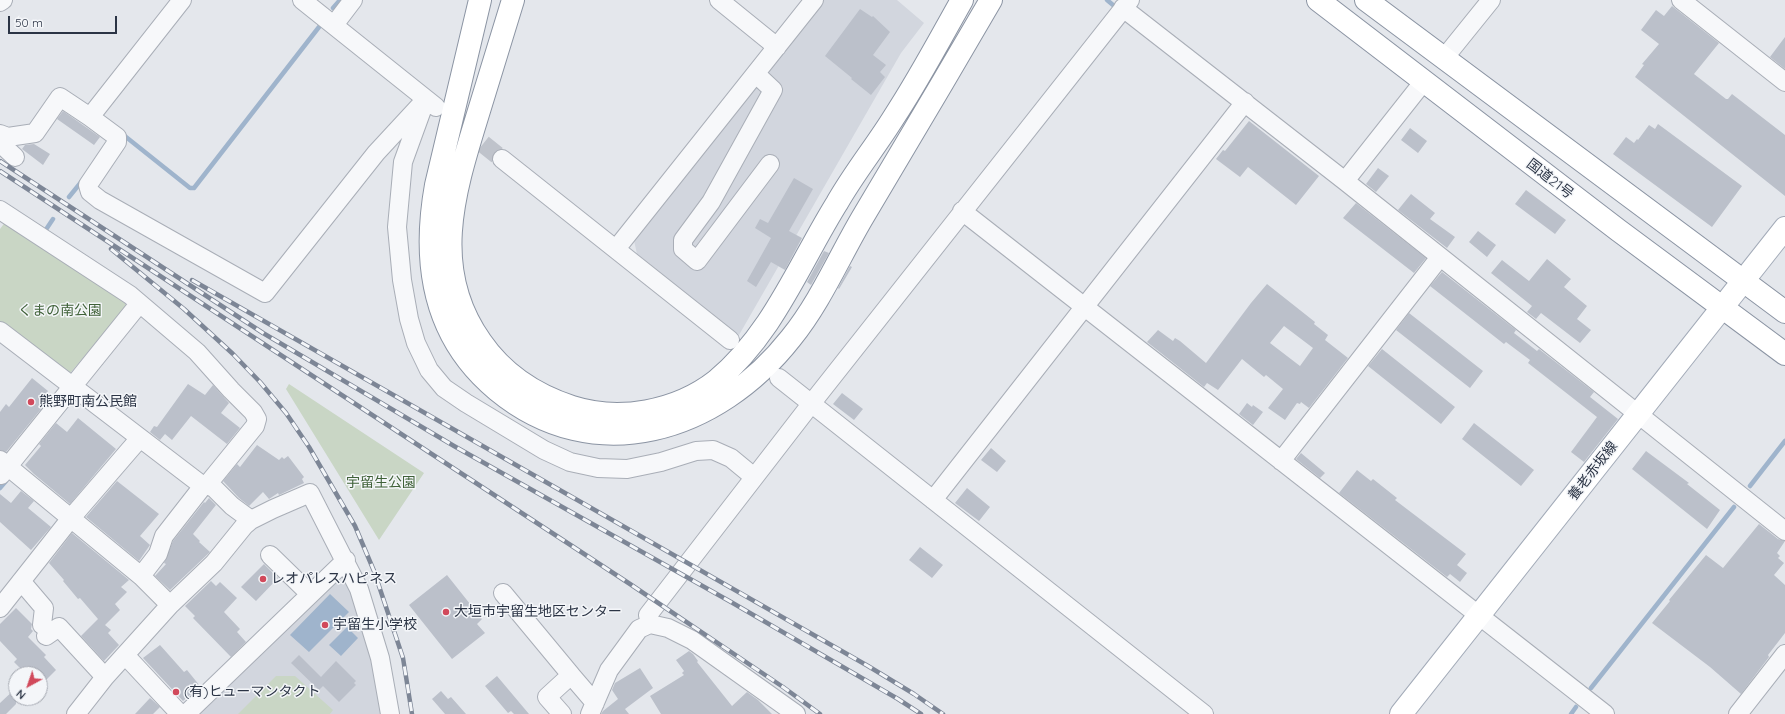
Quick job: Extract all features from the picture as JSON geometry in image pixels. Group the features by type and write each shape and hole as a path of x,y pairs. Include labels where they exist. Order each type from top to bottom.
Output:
{"main road":[{"path":"449,138 480,0"},
{"path":"494,0 449,138 436,185 431,215 431,258 432,272 439,303 450,331 466,357 485,380 508,399 535,415 561,426 586,431 615,434 642,433 669,426 696,415 724,399 750,380 774,358 792,338 808,314 863,217 917,128 991,0"},
{"path":"513,0 466,153 455,195 451,226 450,254 452,274 461,307 472,331 488,353 508,373 530,389 554,401 580,409 607,413 634,413 663,408 688,398 713,383 735,364 768,324 837,202 895,116 962,0"},
{"path":"466,153 527,0"},
{"name":"国道21号","path":"1318,0 1618,230 1785,354"},
{"path":"1366,0 1445,57 1785,312"},
{"name":"養老赤坂線","path":"1401,714 1785,228"}],"street":[{"path":"90,117 182,0"},
{"path":"302,0 431,103"},
{"path":"334,25 353,0"},
{"path":"719,0 777,47"},
{"path":"616,249 814,0"},
{"path":"1445,57 1491,0"},
{"path":"1681,0 1785,82"},
{"path":"650,624 648,615 754,477 1127,4 1245,102 1785,531"},
{"path":"756,74 773,90 711,202 683,240 683,250 697,261 770,164"},
{"path":"1344,181 1424,81"},
{"path":"0,134 8,137 35,134 60,97 117,137 117,142 88,185 90,192 100,200 265,293 376,153 431,103"},
{"path":"933,500 1083,306 1245,102"},
{"path":"431,103 403,162 397,227 402,280 409,319 416,343 429,370 444,388 544,450 570,462 598,468 627,469 661,462 696,451 713,450 731,458 754,477"},
{"path":"0,143 15,157"},
{"path":"502,158 730,340"},
{"path":"0,210 130,295 197,352 253,412 257,419 255,426 164,536 158,554 141,576"},
{"path":"962,212 1605,714"},
{"path":"1281,461 1440,257"},
{"path":"139,304 73,386 3,467 72,518 141,576 170,605"},
{"path":"0,331 205,486 214,488 232,506 251,520"},
{"path":"779,378 1204,714"},
{"path":"0,608 72,518 140,438"},
{"path":"76,714 106,677 170,605 214,564 244,526 251,520 273,509 310,493 346,560 359,589 380,658 390,714"},
{"path":"270,555 310,594"},
{"path":"186,714 346,560"},
{"path":"21,581 44,608 44,631 59,626 106,677"},
{"path":"503,593 571,675 593,708"},
{"path":"593,708 609,670 639,629 650,624 668,628 692,640 796,714"},
{"path":"1738,714 1785,654"},
{"path":"125,655 180,714"},
{"path":"562,714 547,697 571,675"}],"shaded area":[{"path":"822,0 897,0 924,23 901,53 739,335 637,254 633,236"},
{"name":"宇留生小学校","path":"332,579 349,582 375,667 383,714 197,714"}],"green space":[{"name":"くまの南公園","path":"6,221 125,298 126,307 71,372 66,374 0,323 0,229"},
{"name":"宇留生公園","path":"289,384 424,473 379,540 286,389"},
{"path":"276,676 295,676 333,710 330,714 238,714"}],"water":[{"path":"330,594 349,612 309,652 290,635"},
{"path":"347,627 358,638 341,656 329,645"}],"building":[{"path":"1672,6 1719,43 1694,74 1726,99 1728,99 1732,94 1785,135 1785,196 1635,77 1644,65 1642,64 1659,44 1641,30 1656,10 1664,16"},
{"path":"860,9 872,17 873,16 890,32 873,55 886,65 880,72 885,77 871,95 825,56"},
{"path":"1785,37 1785,69 1770,57"},
{"path":"63,111 100,137 94,145 57,119"},
{"path":"1249,121 1319,176 1296,205 1248,167 1240,177 1216,159 1223,150 1225,151"},
{"path":"1658,124 1742,186 1712,227 1613,154 1626,137 1634,143 1649,125 1655,129"},
{"path":"1410,128 1427,141 1418,153 1401,140"},
{"path":"34,144 50,154 43,165 22,149 25,145"},
{"path":"1378,168 1389,176 1376,192 1366,184"},
{"path":"794,178 813,189 789,231 802,238 785,270 771,262 756,287 747,281 771,238 755,228 760,219 768,223"},
{"path":"1526,190 1566,220 1555,234 1515,204"},
{"path":"1411,194 1435,213 1430,219 1455,237 1447,248 1398,210"},
{"path":"1356,203 1426,258 1414,273 1343,218"},
{"path":"1478,231 1496,245 1487,257 1469,242"},
{"path":"824,251 829,253 811,285 807,282"},
{"path":"1547,259 1571,279 1564,287 1587,306 1577,319 1591,330 1580,343 1541,313 1536,319 1527,312 1532,306 1491,273 1502,260 1529,281"},
{"path":"850,266 852,267 839,289 838,288"},
{"path":"1442,272 1516,330 1514,333 1537,351 1539,349 1594,392 1590,397 1618,419 1584,462 1571,452 1597,417 1528,363 1530,360 1506,342 1504,344 1430,286"},
{"path":"1267,284 1315,322 1314,324 1328,335 1325,340 1348,358 1309,408 1301,402 1300,404 1297,403 1285,420 1268,408 1283,389 1266,375 1264,377 1242,359 1218,390 1207,383 1204,387 1147,342 1158,330 1173,341 1175,338 1180,341 1206,363","holes":["1284,326 1313,348 1300,366 1270,343"]},
{"path":"1409,313 1483,371 1470,388 1396,330"},
{"path":"1382,349 1455,407 1441,424 1368,366"},
{"path":"32,378 48,391 45,395 50,398 6,452 0,450 0,412 6,404 9,407"},
{"path":"188,384 205,395 213,385 229,403 221,413 240,428 227,444 191,416 172,440 165,434 160,440 150,432 154,426 157,427"},
{"path":"842,393 863,409 854,420 833,404"},
{"path":"1247,403 1263,412 1253,425 1239,414"},
{"path":"78,418 116,449 70,504 25,465 41,446 39,444 56,423 67,432"},
{"path":"1474,423 1534,470 1521,486 1462,439"},
{"path":"257,445 279,460 282,457 284,459 288,456 304,477 302,479 304,483 279,495 278,493 269,499 263,492 249,506 223,481 237,464 240,467"},
{"path":"991,448 1006,461 997,472 981,460"},
{"path":"1646,451 1689,483 1687,484 1720,510 1707,529 1632,469"},
{"path":"1301,453 1325,473 1320,478 1296,459"},
{"path":"1357,470 1371,481 1373,479 1397,498 1395,500 1466,554 1457,565 1467,573 1460,582 1450,574 1447,577 1339,493"},
{"path":"117,481 159,514 140,536 150,545 139,561 86,517"},
{"path":"967,488 990,507 979,521 955,503"},
{"path":"21,491 34,501 28,508 51,527 31,550 0,522 0,494 11,503"},
{"path":"209,498 216,505 193,534 210,552 170,590 155,576 166,564 164,563 173,541 204,502 205,503"},
{"path":"1759,524 1778,539 1785,541 1777,553 1780,556 1778,558 1784,563 1774,575 1785,585 1785,633 1741,694 1710,667 1652,623 1706,555 1723,568"},
{"path":"72,533 129,580 121,587 127,592 115,604 120,610 105,625 111,630 108,633 119,645 104,661 81,636 98,619 80,598 78,599 49,563"},
{"path":"920,547 943,565 932,578 909,560"},
{"name":"レオパレスハピネス","path":"264,564 278,578 256,601 241,587"},
{"name":"大垣市宇留生地区センター","path":"447,575 482,619 477,624 485,633 452,659 409,605"},
{"path":"211,581 216,586 220,582 237,598 224,612 240,629 237,632 246,642 231,657 193,618 195,616 185,606"},
{"path":"16,608 32,624 31,629 33,631 28,637 46,655 44,657 56,670 48,678 48,666 18,666 14,662 17,659 0,641 0,624"},
{"path":"160,645 184,672 187,670 200,686 183,701 143,658"},
{"path":"689,651 693,654 698,661 697,662 732,706 747,692 758,700 772,714 661,714 650,696 684,675 682,673 684,671 676,660"},
{"path":"299,655 321,677 336,661 356,681 354,683 356,685 339,702 323,686 319,690 291,663"},
{"path":"640,668 653,688 625,709 629,714 601,714 618,699 612,690 615,683"},
{"path":"497,676 529,714 514,714 511,711 508,713 485,686"},
{"path":"441,691 448,699 451,697 466,714 445,714 432,699"},
{"path":"8,696 8,706 14,706 6,714 0,714 0,703"},
{"path":"150,698 160,707 153,714 135,714"}],"waterway":[{"path":"333,8 340,0"},
{"path":"1107,0 1113,5"},
{"path":"121,133 190,188 194,188 319,27"},
{"path":"69,197 82,181"},
{"path":"45,231 53,219"},
{"path":"1750,486 1785,441"},
{"path":"0,488 6,481"},
{"path":"1591,688 1734,507"},
{"path":"1571,714 1576,707"}],"tunnel":[{"path":"462,127 502,159"}],"railway":[{"path":"0,161 263,333 454,446 731,602 898,699 921,714"},
{"path":"0,171 630,584 783,687 820,714"},
{"path":"111,249 184,309 233,354 260,382 286,413 309,447 355,526 374,571 403,658 412,714"},
{"path":"192,280 868,666 914,694 943,714"}],"place":[{"name":"熊野町南公民館","path":"31,402"},
{"name":"レオパレスハピネス","path":"263,579"},
{"name":"大垣市宇留生地区センター","path":"446,612"},
{"name":"宇留生小学校","path":"325,625"},
{"name":"(有)ヒューマンタクト","path":"176,692"}]}
